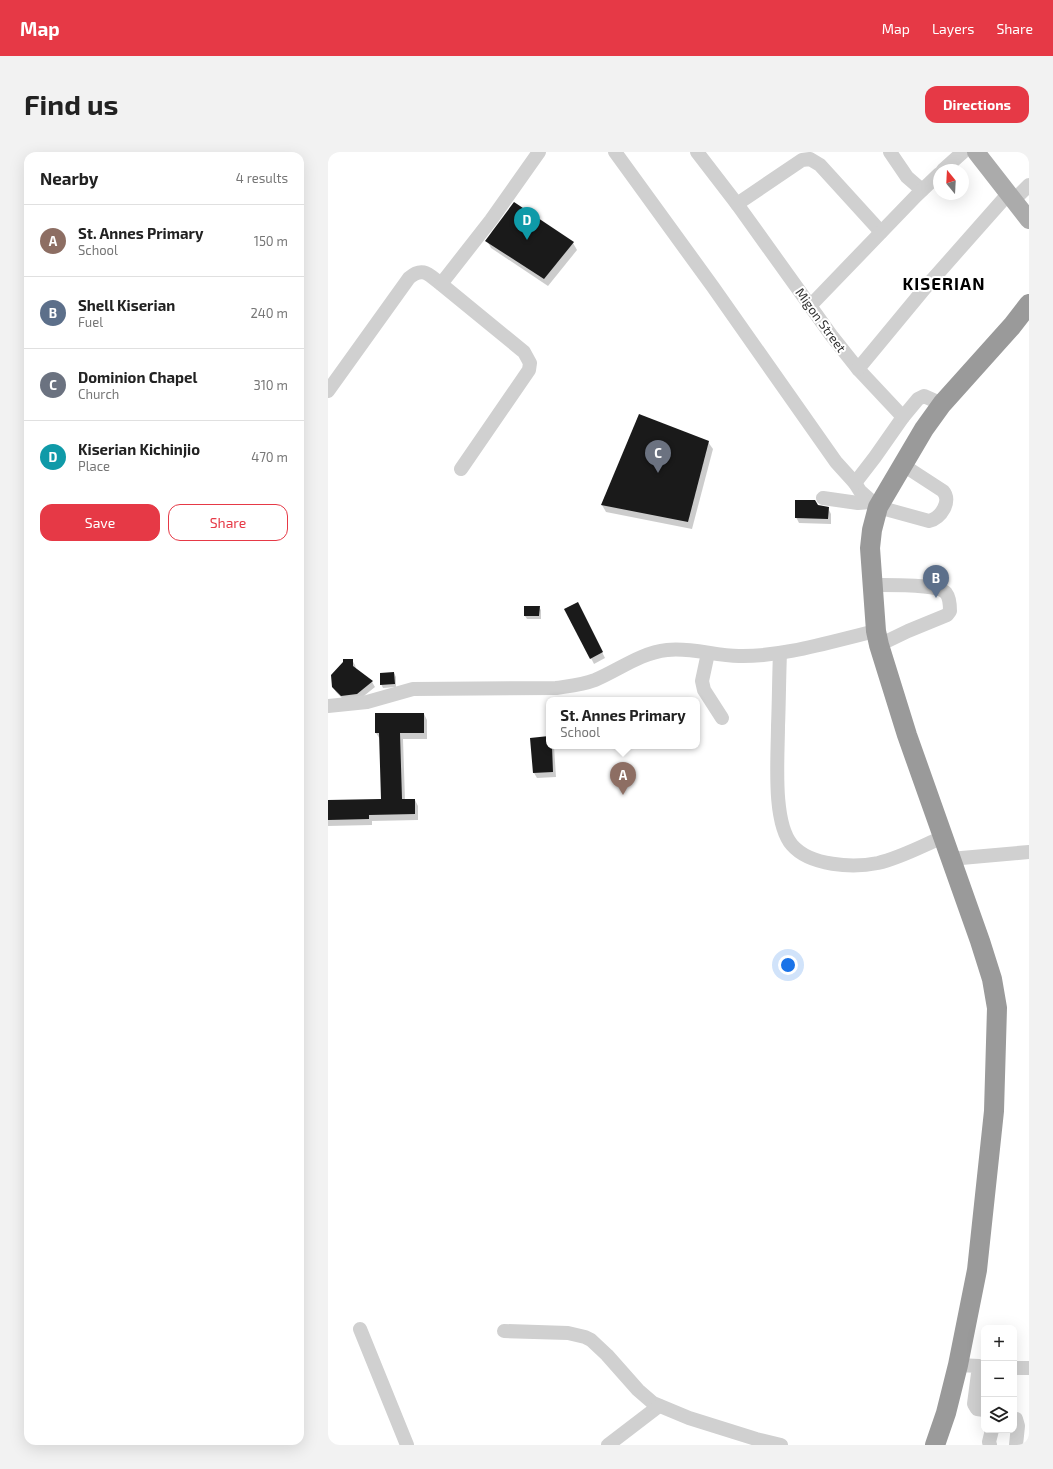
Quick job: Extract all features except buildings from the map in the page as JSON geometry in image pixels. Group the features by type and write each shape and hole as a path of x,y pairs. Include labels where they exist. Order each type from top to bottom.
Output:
{"highway":[{"path":"936,1444 946,1413 958,1365 977,1270 994,1111 996,1008 992,979 980,941 950,859 908,735 878,638 872,585 870,548 875,505 903,465 924,429 942,404 1012,326 1029,304"}],"main road":[{"path":"976,152 1017,200 1029,220"}],"street":[{"path":"441,284 491,220 539,152"},
{"path":"615,152 713,287 836,462 860,491 875,505"},
{"name":"Migon Street","path":"697,152 858,369 903,417"},
{"path":"890,152 907,177 922,190"},
{"path":"950,164 963,152"},
{"path":"737,204 802,160 810,159 820,165 882,232"},
{"path":"810,306 933,180"},
{"path":"858,369 925,288 1017,200 1029,185"},
{"path":"328,392 409,278 416,274 427,272 524,352 530,363 529,370 461,469"},
{"path":"854,483 918,399 924,396 942,404"},
{"path":"823,498 875,505 930,521 934,520 939,516 947,502 945,492 903,465"},
{"path":"328,706 367,702 413,690 556,688 579,685 595,680 636,659 666,650 687,649 708,653 740,656 780,653 878,638 908,631 947,615 950,611 948,597 946,593 940,589 930,587 872,585"},
{"path":"708,653 702,681 704,690 722,718"},
{"path":"780,653 777,774 780,813 783,826 791,844 798,852 820,862 851,865 878,863 943,837"},
{"path":"950,859 1029,852"},
{"path":"360,1329 407,1445"},
{"path":"504,1331 568,1333 585,1337 591,1340 607,1355 645,1398 659,1406 689,1418 756,1440 781,1445"},
{"path":"958,1365 981,1366"},
{"path":"1017,1368 1029,1368"},
{"path":"981,1371 974,1404 977,1409 981,1410"},
{"path":"608,1445 659,1406"},
{"path":"1016,1445 1017,1423"},
{"path":"990,1445 989,1442 991,1433"}],"place":[{"name":"Kiserian Kichinjio","path":"527,240"},
{"name":"Dominion Chapel","path":"658,473"},
{"name":"Shell Kiserian","path":"936,598"},
{"name":"St. Annes Primary","path":"623,795"}],"district":[{"name":"KISERIAN","path":"944,283"}]}
